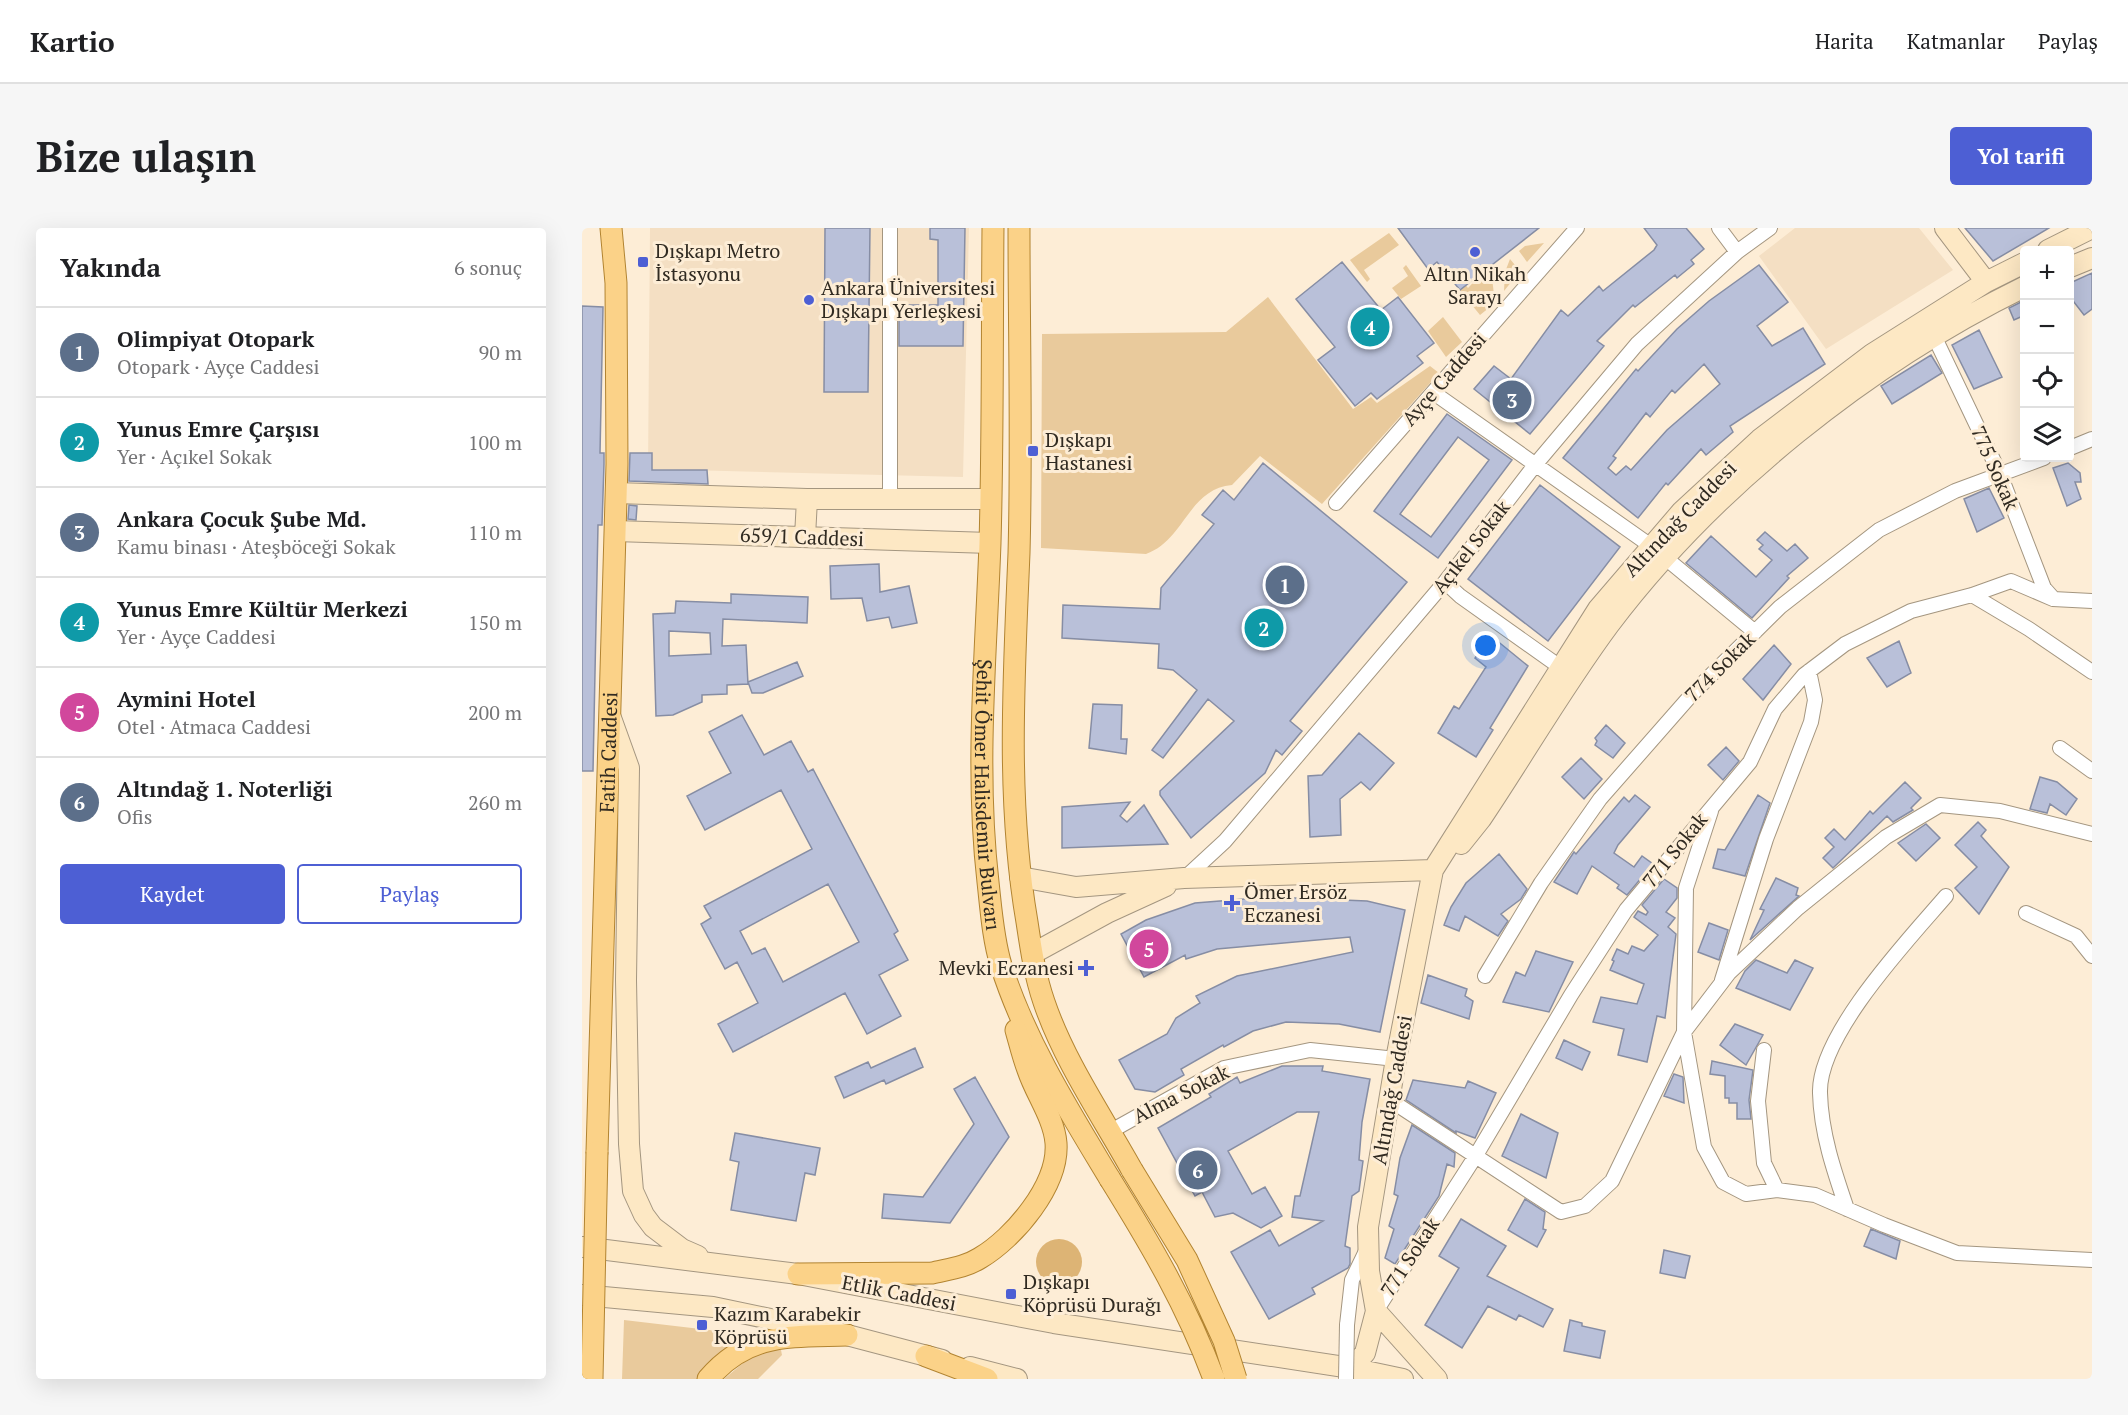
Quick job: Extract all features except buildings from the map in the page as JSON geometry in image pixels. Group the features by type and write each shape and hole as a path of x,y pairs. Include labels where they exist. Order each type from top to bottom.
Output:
{"main road":[{"name":"Fatih Caddesi","path":"592,1379 616,493 616,283 611,228"},
{"name":"Şehit Ömer Halisdemir Bulvarı","path":"993,228 990,543 981,776 983,839 1000,963 1041,1060 1161,1262 1196,1330 1214,1379"},
{"name":"Şehit Ömer Halisdemir Bulvarı","path":"1019,228 1019,550 1013,712 1014,784 1020,877 1032,954 1044,1003 1058,1035 1132,1170 1187,1260 1224,1341 1236,1379"},
{"path":"1945,228 1986,282"},
{"path":"2056,246 2092,228"},
{"path":"2074,265 2092,258"},
{"name":"Altındağ Caddesi","path":"1433,870 1476,826 1658,552 1720,474 1810,399 1872,354 1986,282 2020,265"},
{"name":"Altındağ Caddesi","path":"1349,1374 1365,1353 1376,1311 1367,1247 1370,1213 1396,1059 1433,870 1598,609 1658,552 1758,465 1851,392 1935,338 2020,289"},
{"name":"659/1 Caddesi","path":"616,493 807,499 990,499"},
{"path":"805,537 807,499"},
{"name":"659/1 Caddesi","path":"615,531 990,543"},
{"path":"610,718 629,768 626,980 629,1144 633,1191 644,1215 653,1227 682,1249 714,1263"},
{"path":"1020,877 1076,887 1184,878 1433,870"},
{"path":"1032,954 1107,913 1184,878"},
{"path":"798,1274 932,1272 968,1264 995,1247 1034,1207 1051,1173 1056,1143 1028,1070 1000,963"},
{"name":"Etlik Caddesi","path":"582,1247 798,1274 1054,1323 1214,1347 1349,1374 1403,1379"},
{"path":"582,1295 713,1307 847,1335 1017,1379"},
{"path":"1376,1311 1437,1379"},
{"path":"708,1379 722,1363 754,1343 779,1337 847,1335"},
{"path":"926,1356 987,1379"}],"street":[{"path":"890,228 890,498"},
{"name":"Ayçe Caddesi","path":"1336,503 1576,228"},
{"path":"1719,228 1737,252"},
{"name":"Açıkel Sokak","path":"1184,878 1225,841 1444,582 1535,465 1637,345 1737,252 1770,228"},
{"name":"775 Sokak","path":"1935,338 2000,474 2044,588 2053,599"},
{"path":"1434,393 1658,552 1755,632"},
{"path":"2074,446 2092,439"},
{"name":"774 Sokak","path":"1485,976 1541,883 1600,799 1693,693 1780,606 1879,530 1955,491 2033,462"},
{"name":"771 Sokak","path":"1376,1311 1626,910 1714,802 1750,762 1775,709 1809,671 1845,644 1911,610 1972,596 2012,581 2053,599"},
{"path":"1444,582 1460,596 1560,667"},
{"path":"1972,596 2029,629 2092,672"},
{"path":"2053,599 2092,601"},
{"path":"1720,985 1766,839 1811,722 1815,700 1809,671"},
{"path":"2060,748 2092,771"},
{"path":"1714,802 1686,888 1684,1032 1704,1147 1724,1182 1746,1194 1777,1190 1815,1195 1958,1253 2092,1260"},
{"path":"1390,1100 1474,1157 1562,1212 1585,1206 1612,1181 1684,1032 1720,985 1807,901 1886,837 1940,805 2000,810 2092,834"},
{"path":"1847,1209 1828,1153 1820,1092 1825,1061 1851,1015 1882,971 1946,896"},
{"path":"2026,913 2076,936 2092,956"},
{"name":"Alma Sokak","path":"1111,1131 1224,1068 1310,1050 1396,1059"},
{"path":"1764,1050 1759,1111 1764,1163 1777,1190"},
{"path":"1349,1374 1347,1325 1352,1281 1367,1247"}],"shaded area":[{"name":"Ankara Üniversitesi Dışkapı Yerleşkesi","path":"650,228 969,228 963,477 648,469"},
{"path":"1397,228 1429,228 1427,236 1468,288 1492,263 1496,268 1492,278 1495,303 1480,315 1437,262 1428,269"},
{"path":"1795,228 1919,228 1953,270 1826,349 1759,256"},
{"path":"1389,233 1399,245 1364,270 1370,279 1367,282 1350,260"},
{"path":"1544,243 1527,262 1519,251 1525,246"},
{"path":"1510,259 1520,271 1504,291 1505,272"},
{"path":"1406,265 1421,286 1401,299 1392,288 1408,276 1403,268"},
{"path":"1268,297 1353,409 1371,397 1377,403 1430,366 1439,373 1322,504 1260,456 1232,485 1217,489 1205,496 1170,538 1146,554 1041,548 1042,334 1226,332"},
{"path":"1443,317 1462,342 1446,357 1428,331"},
{"path":"1059,1239 1075,1246 1082,1262 1075,1278 1059,1285 1043,1278 1036,1262 1043,1246"},
{"path":"624,1320 743,1334 709,1363 697,1379 622,1379"},
{"path":"776,1349 781,1350 782,1355 758,1379 724,1379 749,1358"}],"place":[{"name":"Altın Nikah Sarayı","path":"1475,252"},
{"name":"Dışkapı Metro İstasyonu","path":"643,262"},
{"name":"Ankara Üniversitesi Dışkapı Yerleşkesi","path":"809,300"},
{"name":"Yunus Emre Kültür Merkezi","path":"1370,327"},
{"name":"Ankara Çocuk Şube Md.","path":"1512,400"},
{"name":"Dışkapı Hastanesi","path":"1033,451"},
{"name":"Olimpiyat Otopark","path":"1285,585"},
{"name":"Yunus Emre Çarşısı","path":"1264,628"},
{"name":"Ömer Ersöz Eczanesi","path":"1232,903"},
{"name":"Aymini Hotel","path":"1149,949"},
{"name":"Mevki Eczanesi","path":"1086,968"},
{"name":"Altındağ 1. Noterliği","path":"1198,1170"},
{"name":"Dışkapı Köprüsü Durağı","path":"1011,1294"},
{"name":"Kazım Karabekir Köprüsü","path":"702,1325"}]}
